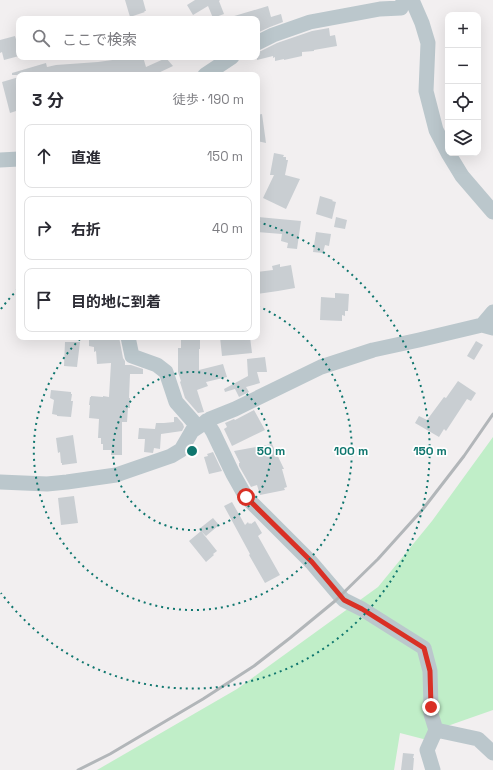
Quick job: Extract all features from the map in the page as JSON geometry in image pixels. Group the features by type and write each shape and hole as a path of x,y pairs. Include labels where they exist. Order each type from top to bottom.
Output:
{"street":[{"path":"260,41 273,34 304,24 380,9 401,8 402,4 406,0"},
{"path":"412,0 422,23 428,44 426,91 436,130 445,147"},
{"path":"209,72 227,60"},
{"path":"450,156 462,176 493,212"},
{"path":"0,160 16,159"},
{"path":"0,482 47,484 116,475 171,456 181,450 192,431 210,419 236,409 321,367 372,350 487,327 493,312"},
{"path":"129,340 132,356 157,365 166,372 176,402 213,432 246,497 312,562 340,596 344,600 362,609 424,648 430,671 431,714 436,730 427,750 433,770"},
{"path":"436,730 478,739 493,753"}],"green space":[{"path":"493,437 493,710 436,730 431,741 400,733 394,770 97,770 237,689 378,587 432,521"}],"building":[{"path":"125,0 143,0 146,11 130,16"},
{"path":"195,0 220,0 219,1 224,14 212,16 208,6 193,15 187,5"},
{"path":"268,6 271,17 281,14 283,22 260,32 260,16 234,16"},
{"path":"329,28 330,36 335,35 337,46 302,52 302,56 284,60 275,61 275,57 273,58 273,56 260,59 260,51 277,43 312,31"},
{"path":"15,36 16,57 4,60 2,52 0,53 0,40"},
{"path":"112,60 144,60 146,67 162,60 168,60 173,66 160,72 16,72 16,75 12,75 12,73 46,63 47,67"},
{"path":"16,78 16,111 10,113 2,82"},
{"path":"260,114 262,114 266,143 260,142"},
{"path":"274,153 284,155 283,157 286,157 286,160 288,160 285,175 300,179 286,209 263,198 274,175 270,175"},
{"path":"320,196 336,202 332,219 316,214"},
{"path":"260,217 301,221 297,249 287,248 288,243 281,241 282,234 260,232"},
{"path":"336,217 347,220 345,229 334,227"},
{"path":"316,232 331,234 329,246 325,245 323,253 313,252"},
{"path":"280,264 280,267 291,265 295,288 260,294 260,272 273,270 272,266"},
{"path":"335,293 349,294 348,311 345,311 345,316 342,315 342,321 320,320 321,297 335,298"},
{"path":"89,340 120,340 125,365 131,365 143,369 143,374 130,374 130,408 128,408 127,422 122,422 122,455 111,455 111,450 103,450 101,438 98,438 99,419 89,418 90,397 109,397 111,363 97,364 96,351 94,352 94,347 89,346"},
{"path":"181,340 200,340 199,370 223,364 227,377 206,382 208,386 197,390 204,412 198,413 185,398 178,372 178,348 181,348"},
{"path":"220,340 250,340 252,353 222,356"},
{"path":"476,341 483,345 474,360 467,356"},
{"path":"65,342 80,342 77,367 64,366"},
{"path":"265,357 267,372 257,372 260,383 246,387 249,392 239,397 235,389 225,392 224,389 248,376 247,359"},
{"path":"458,381 476,393 471,401 467,399 446,431 444,429 439,437 415,423 419,416 427,420"},
{"path":"51,390 71,392 71,401 73,401 71,417 52,414 54,400 50,398"},
{"path":"254,410 265,430 232,446 224,429 227,427 225,423 234,419 235,420"},
{"path":"174,417 177,417 183,424 184,427 182,431 161,434 160,449 154,448 153,453 144,452 145,439 138,439 139,428 155,429 156,423 174,422"},
{"path":"73,435 77,463 62,465 60,452 58,453 56,438"},
{"path":"272,444 284,469 282,469 287,487 284,488 285,490 260,495 257,485 251,487 239,466 240,463 234,451"},
{"path":"213,452 222,471 209,474 204,457"},
{"path":"74,496 78,523 61,525 58,498"},
{"path":"232,502 245,525 248,522 251,524 255,521 262,533 258,536 280,575 265,583 224,506"},
{"path":"213,518 219,525 206,536 199,529"},
{"path":"201,531 217,551 206,562 189,541"},
{"path":"403,753 414,754 413,770 401,770"}],"railway":[{"path":"78,770 110,754 203,699 254,666 335,601 378,559 423,509 464,456 493,414"}],"route":[{"path":"246,497 312,562 344,600 362,609 424,648 430,671 431,707"}]}
